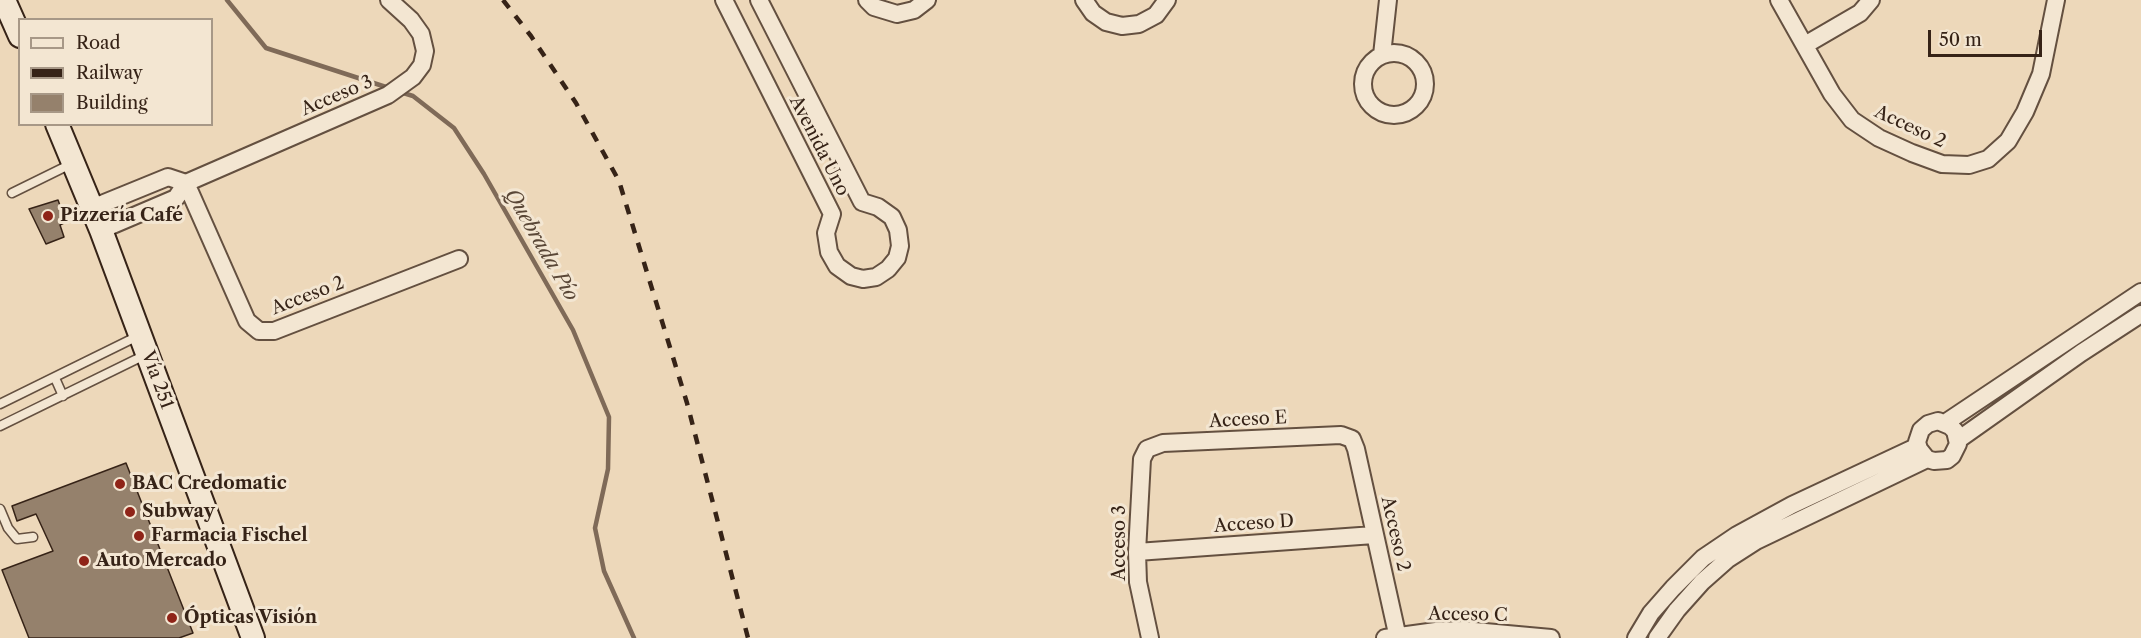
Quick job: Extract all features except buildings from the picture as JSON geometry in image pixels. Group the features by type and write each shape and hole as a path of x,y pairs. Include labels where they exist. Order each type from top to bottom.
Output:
{"main road":[{"path":"4,0 18,32"},
{"name":"Vía 251","path":"58,126 101,230 253,638"}],"street":[{"name":"Acceso 3","path":"186,183 388,95 413,77 422,65 425,51 421,34 411,20 389,0"},
{"name":"Avenida Uno","path":"724,0 832,214 826,233 829,252 837,266 851,276 863,279 876,276 888,269 897,258 900,246 898,230 892,217 878,207 862,202 759,0"},
{"path":"867,0 874,7 897,14 914,10 927,0"},
{"path":"1084,0 1093,13 1106,22 1122,26 1139,24 1156,15 1167,0"},
{"path":"1382,55 1388,0"},
{"name":"Acceso 2","path":"1779,0 1832,94 1852,120 1879,138 1912,153 1942,164 1970,165 1988,159 2008,141 2025,112 2041,74 2056,0"},
{"path":"1805,45 1860,13 1871,0"},
{"path":"92,208 168,177 186,183 176,198 101,230"},
{"name":"Acceso 2","path":"186,183 248,321 259,331 274,331 459,259"},
{"path":"1945,423 2141,291"},
{"path":"1958,440 2081,352 2141,314"},
{"path":"1938,421 1945,423 1955,431 1958,440 1956,450 1947,460 1934,462 1923,452 1918,436 1926,425 1938,421"},
{"name":"Acceso E","path":"1148,449 1163,443 1341,435 1352,438"},
{"name":"Acceso 2","path":"1352,438 1394,638"},
{"name":"Acceso 3","path":"1148,449 1142,459 1137,552 1138,582 1150,638"},
{"path":"1636,638 1651,613 1673,588 1703,558 1737,535 1792,505 1923,452"},
{"path":"1657,638 1677,610 1702,582 1728,559 1756,541 1923,452"},
{"name":"Acceso D","path":"1137,552 1374,535"},
{"name":"Acceso C","path":"1394,638 1436,631 1463,630 1551,638"}],"lane":[{"path":"12,193 74,163"},
{"path":"0,404 55,378 144,345"},
{"path":"0,415 2,425 63,396 144,345"},
{"path":"55,378 63,396"},
{"path":"0,509 8,528 17,539 33,537"}],"waterway":[{"name":"Quebrada Pío","path":"227,0 266,48 389,88"},
{"name":"Quebrada Pío","path":"400,92 413,96 454,128 484,174 573,330 609,417 608,469 595,528 604,571 634,638"}],"railway":[{"path":"503,0 531,36 576,103 619,181 687,403 748,638"}],"place":[{"name":"Pizzería Café","path":"48,216"},
{"name":"BAC Credomatic","path":"120,484"},
{"name":"Subway","path":"130,512"},
{"name":"Farmacia Fischel","path":"139,536"},
{"name":"Auto Mercado","path":"84,561"},
{"name":"Ópticas Visión","path":"172,618"}]}
